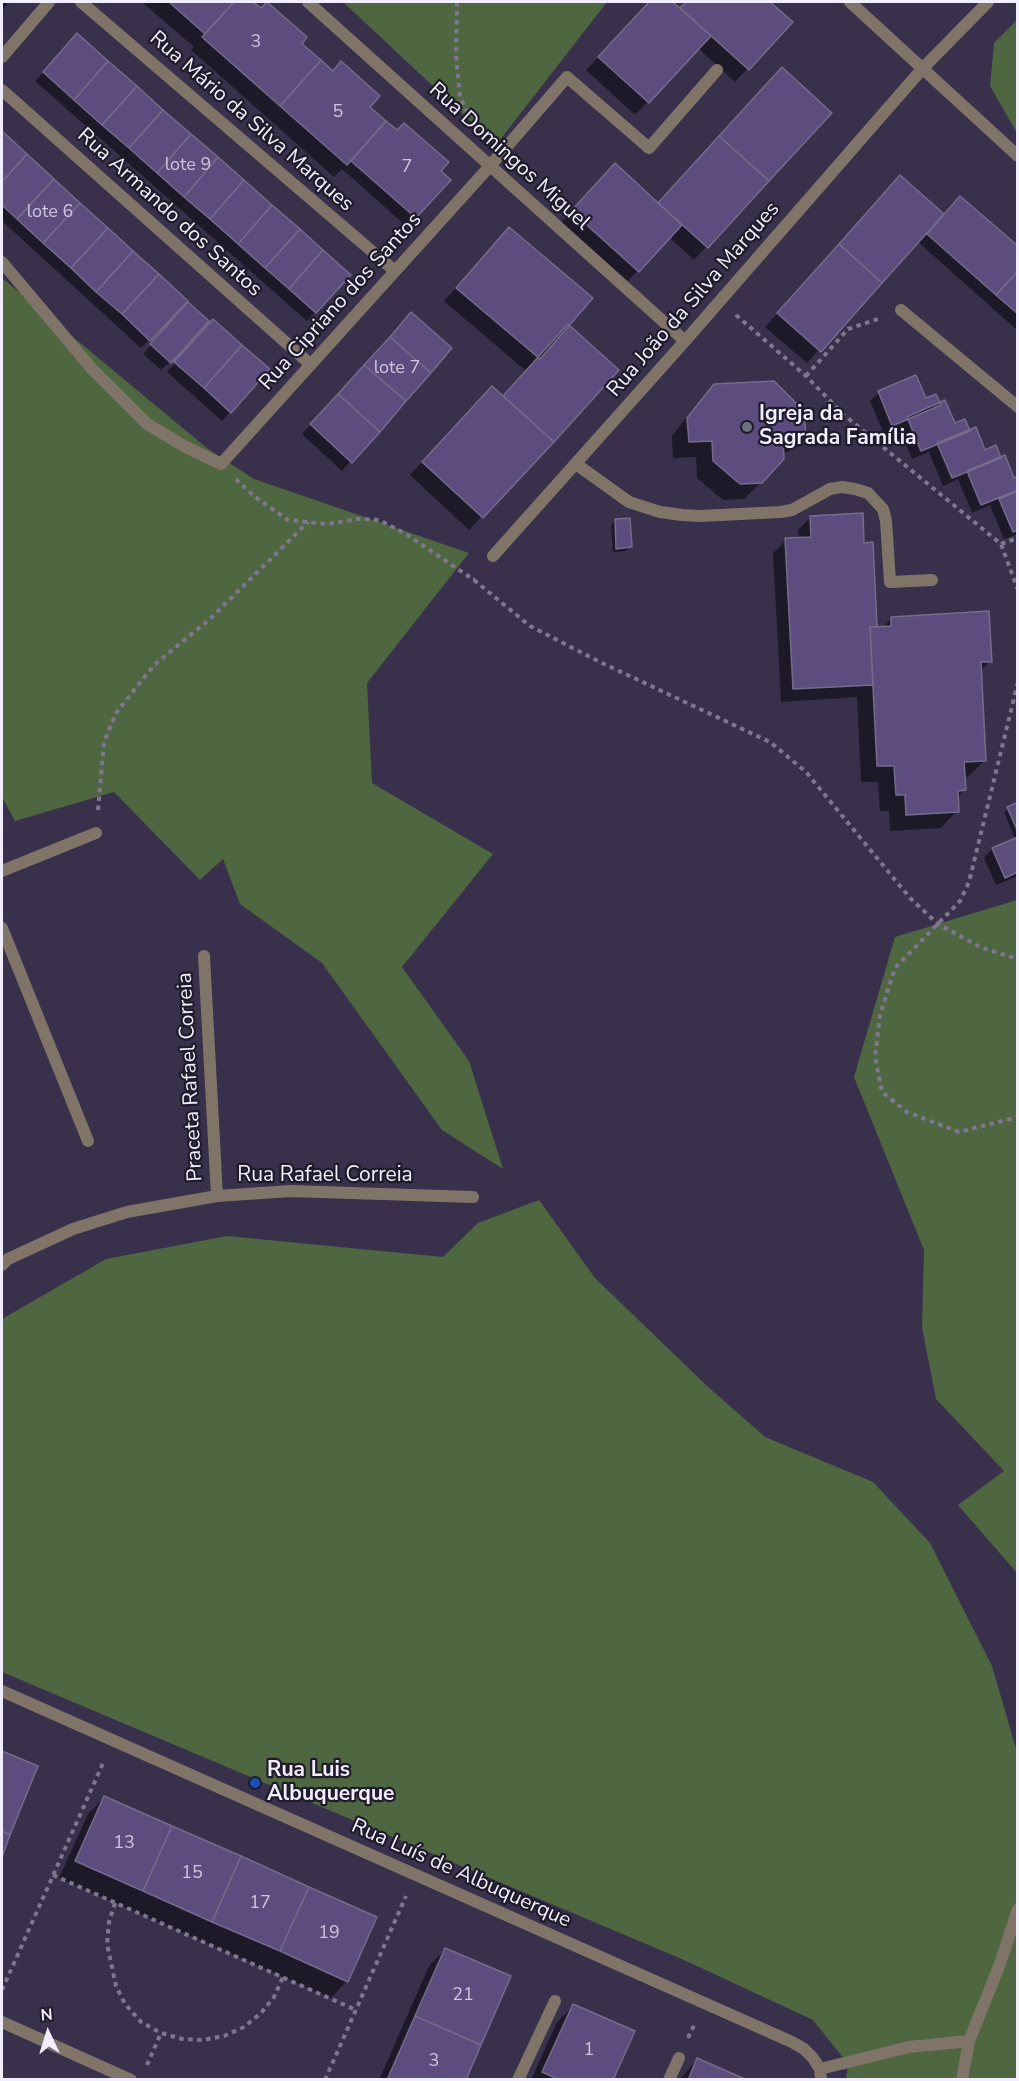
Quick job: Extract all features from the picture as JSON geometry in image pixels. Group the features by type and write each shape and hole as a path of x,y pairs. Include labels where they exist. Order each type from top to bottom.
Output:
{"street":[{"path":"2,57 49,2"},
{"name":"Rua Mário da Silva Marques","path":"81,2 395,271"},
{"name":"Rua Domingos Miguel","path":"308,2 685,340"},
{"path":"850,2 1017,156"},
{"name":"Rua João da Silva Marques","path":"493,556 923,68 988,2"},
{"name":"Rua Cipriano dos Santos","path":"221,464 490,166 567,77 649,148 717,70"},
{"name":"Rua Armando dos Santos","path":"2,90 310,364"},
{"path":"2,262 92,369 147,423 184,446 221,464"},
{"path":"901,310 1017,407"},
{"path":"576,464 629,502 660,512 682,515 781,512 792,510 830,489 842,487 868,493 883,509 886,521 890,582 932,580"},
{"path":"2,871 96,833"},
{"path":"2,928 88,1140"},
{"name":"Praceta Rafael Correia","path":"204,956 217,1196"},
{"name":"Rua Rafael Correia","path":"4,1258 73,1229 127,1212 217,1196 291,1191 473,1197"},
{"name":"Rua Luís de Albuquerque","path":"2,1691 792,2042 804,2049 821,2074"},
{"path":"962,2079 969,2042 1000,1964 1017,1909"},
{"path":"518,2079 555,2001"},
{"path":"2,2022 131,2079"},
{"path":"821,2074 909,2047 969,2042"},
{"path":"669,2079 679,2058"}],"path":[{"path":"457,2 456,56 460,96 468,116"},
{"path":"720,301 806,376 844,415 1000,544 1017,590"},
{"path":"806,376 848,329 901,310"},
{"path":"221,464 255,497 288,520 327,524 358,519 378,520 406,534 474,580 530,626 600,662 770,741 806,772 910,898 938,924 980,947 1017,959"},
{"path":"96,833 104,742 116,713 154,665 211,618 308,522"},
{"path":"1000,544 1017,538"},
{"path":"474,580 493,556"},
{"path":"1017,682 969,882 960,901 895,968 880,1014 875,1057 882,1092 908,1113 959,1132 1017,1117"},
{"path":"2,1990 113,1741"},
{"path":"53,1875 356,2010"},
{"path":"325,2079 416,1875"},
{"path":"116,1903 109,1922 107,1944 116,1986 125,2004 141,2022 161,2033 182,2039 203,2040 224,2036 244,2027 261,2013 274,1997 283,1977"},
{"path":"679,2058 705,2003"},
{"path":"143,2073 161,2033"}],"green space":[{"path":"343,2 607,2 496,145"},
{"path":"1017,20 1017,133 990,86 994,43"},
{"path":"2,278 208,449 254,479 469,553 367,683 372,783 493,854 402,967 469,1061 503,1169 442,1130 322,963 240,904 223,859 200,880 114,792 15,821 2,797"},
{"path":"1018,900 1017,1573 958,1505 1004,1471 936,1399 922,1327 924,1250 854,1077 895,937"},
{"path":"539,1200 595,1278 706,1385 765,1437 873,1482 930,1543 992,1666 1017,1752 1017,2079 846,2079 848,2064 813,2020 684,1960 2,1672 2,1319 106,1259 227,1236 443,1257 478,1223"}],"building":[{"path":"169,2 234,2 205,34"},
{"path":"234,2 253,2 261,8 267,2 307,37 302,44 321,60 280,106 202,37"},
{"path":"649,2 673,2 711,36 649,103 598,57"},
{"path":"686,2 770,2 793,22 749,70 680,8"},
{"path":"77,33 108,61 74,100 43,72"},
{"path":"321,60 333,71 341,61 380,96 370,107 386,121 347,165 280,106"},
{"path":"108,61 137,86 102,125 74,100"},
{"path":"782,67 832,113 769,181 719,136"},
{"path":"137,86 163,110 129,148 102,125"},
{"path":"163,110 191,134 157,173 129,148"},
{"path":"386,121 397,130 404,123 449,162 441,171 451,180 416,218 351,161"},
{"path":"2,131 27,154 2,182"},
{"path":"191,134 218,157 184,197 157,173"},
{"path":"719,136 769,181 708,248 658,203"},
{"path":"27,154 54,179 17,219 2,205 2,182"},
{"path":"218,157 244,180 210,219 184,197"},
{"path":"615,163 682,225 639,272 571,211"},
{"path":"900,175 944,214 882,283 839,244"},
{"path":"54,179 80,203 43,243 17,219"},
{"path":"244,180 272,205 238,244 210,219"},
{"path":"960,196 1018,246 1018,271 996,295 927,234"},
{"path":"80,203 108,228 71,268 43,243"},
{"path":"272,205 300,229 265,268 238,244"},
{"path":"509,227 593,298 540,359 456,288"},
{"path":"108,228 133,251 96,292 71,268"},
{"path":"300,229 323,250 289,289 265,268"},
{"path":"839,244 882,283 821,352 777,313"},
{"path":"323,250 351,275 316,313 289,289"},
{"path":"133,251 159,274 122,314 96,292"},
{"path":"1018,271 1018,314 996,295"},
{"path":"159,274 188,301 150,341 122,314"},
{"path":"188,302 209,321 171,363 150,344"},
{"path":"411,312 452,348 431,373 390,337"},
{"path":"213,319 242,345 204,388 174,362"},
{"path":"568,324 619,370 554,442 503,396"},
{"path":"390,337 431,373 406,401 364,365"},
{"path":"242,345 270,369 231,413 204,388"},
{"path":"364,365 406,401 380,432 338,394"},
{"path":"916,375 926,398 936,394 941,405 892,426 878,391"},
{"name":"Igreja da Sagrada Família","path":"774,381 804,411 806,436 783,437 784,459 762,483 740,484 713,461 712,441 689,442 687,418 714,384"},
{"path":"492,386 554,442 483,518 422,462"},
{"path":"338,394 380,432 352,463 310,424"},
{"path":"945,400 955,423 965,419 970,431 921,451 907,417"},
{"path":"976,427 985,450 996,445 1001,458 952,478 937,443"},
{"path":"1005,455 1014,478 1018,476 1018,490 981,505 967,471"},
{"path":"1018,491 1018,530 1013,532 999,499"},
{"path":"863,513 864,543 873,542 877,627 870,627 873,685 793,689 785,538 811,537 810,516"},
{"path":"630,518 632,547 616,549 615,519"},
{"path":"989,611 992,662 981,662 986,761 964,762 966,790 958,791 959,812 906,815 905,795 896,795 894,766 877,766 870,627 891,626 891,617"},
{"path":"1018,802 1018,832 1007,807"},
{"path":"1018,837 1018,872 1005,878 992,848"},
{"path":"2,1751 38,1766 10,1835 2,1831"},
{"path":"104,1796 172,1826 143,1891 75,1861"},
{"path":"172,1826 241,1856 212,1922 143,1891"},
{"path":"2,1831 10,1835 2,1857"},
{"path":"241,1856 309,1887 280,1951 212,1922"},
{"path":"309,1887 377,1917 348,1982 280,1951"},
{"path":"445,1948 511,1976 481,2045 415,2016"},
{"path":"573,2004 635,2031 613,2080 560,2080 542,2072"},
{"path":"415,2016 481,2045 466,2080 387,2080"},
{"path":"697,2058 747,2080 688,2080"}],"place":[{"name":"Igreja da Sagrada Família","path":"747,427"},
{"name":"Rua Luis Albuquerque","path":"255,1783"}]}
